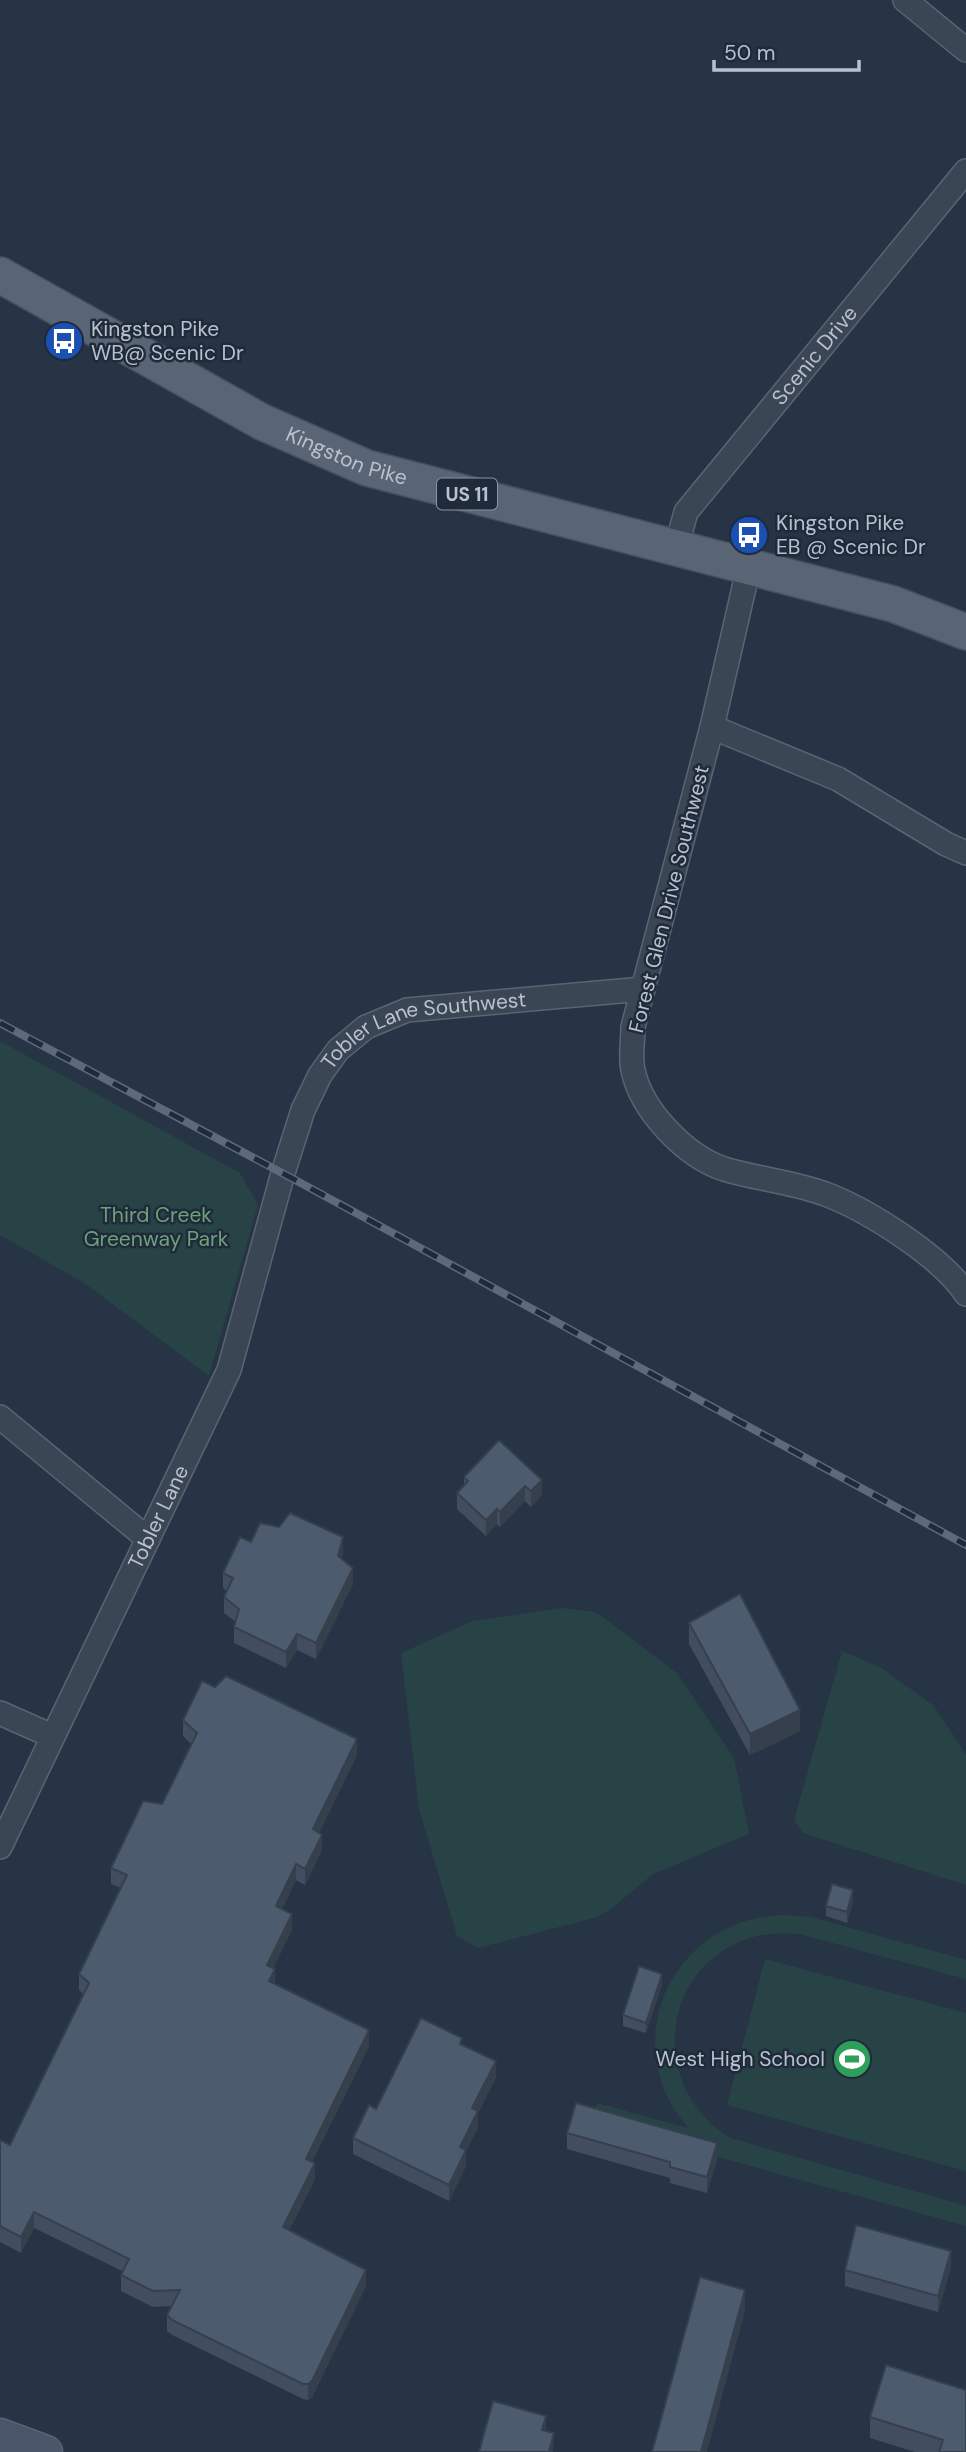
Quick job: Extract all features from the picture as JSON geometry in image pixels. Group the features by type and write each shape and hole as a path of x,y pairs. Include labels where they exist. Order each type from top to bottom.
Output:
{"main road":[{"name":"Kingston Pike","path":"0,275 262,422 368,468 893,604 966,632"}],"street":[{"path":"905,0 966,50"},
{"name":"Scenic Drive","path":"676,548 687,512 966,171"},
{"name":"Forest Glen Drive Southwest","path":"749,566 712,727 634,1027 633,1070 649,1110 676,1141 720,1168 827,1195 874,1219 920,1248 966,1294"},
{"path":"712,727 838,779 966,853"},
{"name":"Tobler Lane Southwest","path":"283,1173 303,1110 320,1075 338,1050 366,1027 407,1010 643,989"},
{"name":"Tobler Lane","path":"0,1847 229,1370 283,1173"},
{"path":"0,1417 148,1539"},
{"path":"0,1713 52,1736"},
{"path":"0,2435 46,2452"}],"green space":[{"name":"Third Creek Greenway Park","path":"0,1041 240,1173 258,1205 209,1376 84,1283 0,1235"},
{"path":"562,1608 596,1612 678,1674 734,1758 749,1834 653,1874 611,1909 594,1918 478,1948 457,1936 419,1809 401,1653 473,1621"},
{"path":"842,1651 882,1668 934,1706 966,1754 966,1885 803,1833 794,1820"},
{"path":"785,1915 811,1917 966,1960 966,1979 799,1934 750,1938 719,1953 697,1975 682,2001 675,2031 677,2061 686,2091 704,2117 731,2138 966,2206 966,2226 592,2122 597,2103 688,2128 665,2092 656,2059 656,2028 663,1998 677,1971 697,1949 723,1931 752,1919"},
{"name":"West High School","path":"765,1959 966,2013 966,2171 727,2105"}],"building":[{"path":"499,1440 542,1480 531,1491 525,1486 500,1512 497,1509 486,1520 457,1493 468,1481 464,1477"},
{"path":"290,1513 343,1537 338,1556 353,1568 316,1643 297,1634 286,1652 234,1627 239,1609 224,1597 233,1578 223,1573 240,1537 251,1542 260,1523 279,1527"},
{"path":"740,1594 800,1710 750,1734 689,1623"},
{"path":"226,1676 357,1739 313,1829 322,1835 305,1869 296,1864 276,1906 292,1914 267,1965 275,1969 269,1981 369,2030 306,2159 315,2163 283,2227 366,2270 312,2381 308,2384 303,2384 172,2320 167,2315 180,2290 153,2291 121,2275 129,2259 34,2212 21,2237 0,2226 0,2140 10,2145 89,1983 79,1974 127,1875 111,1868 143,1801 162,1804 197,1733 183,1720 202,1681 215,1687"},
{"path":"832,1884 853,1890 847,1912 826,1906"},
{"path":"639,1966 662,1974 646,2023 623,2015"},
{"path":"421,2018 462,2038 460,2044 496,2061 472,2108 478,2111 460,2147 466,2150 449,2185 353,2138 369,2105 376,2109"},
{"path":"576,2103 717,2143 707,2177 670,2167 670,2162 567,2133"},
{"path":"856,2225 951,2251 938,2296 845,2270"},
{"path":"700,2277 745,2290 701,2452 652,2452"},
{"path":"886,2365 966,2390 966,2452 939,2452 943,2440 870,2417"},
{"path":"493,2401 546,2416 542,2430 554,2433 549,2452 479,2452"}],"railway":[{"path":"0,1023 299,1182 966,1545"}],"place":[{"name":"Kingston Pike WB@ Scenic Dr","path":"64,341"},
{"name":"Kingston Pike EB @ Scenic Dr","path":"749,535"},
{"name":"West High School","path":"852,2059"}]}
